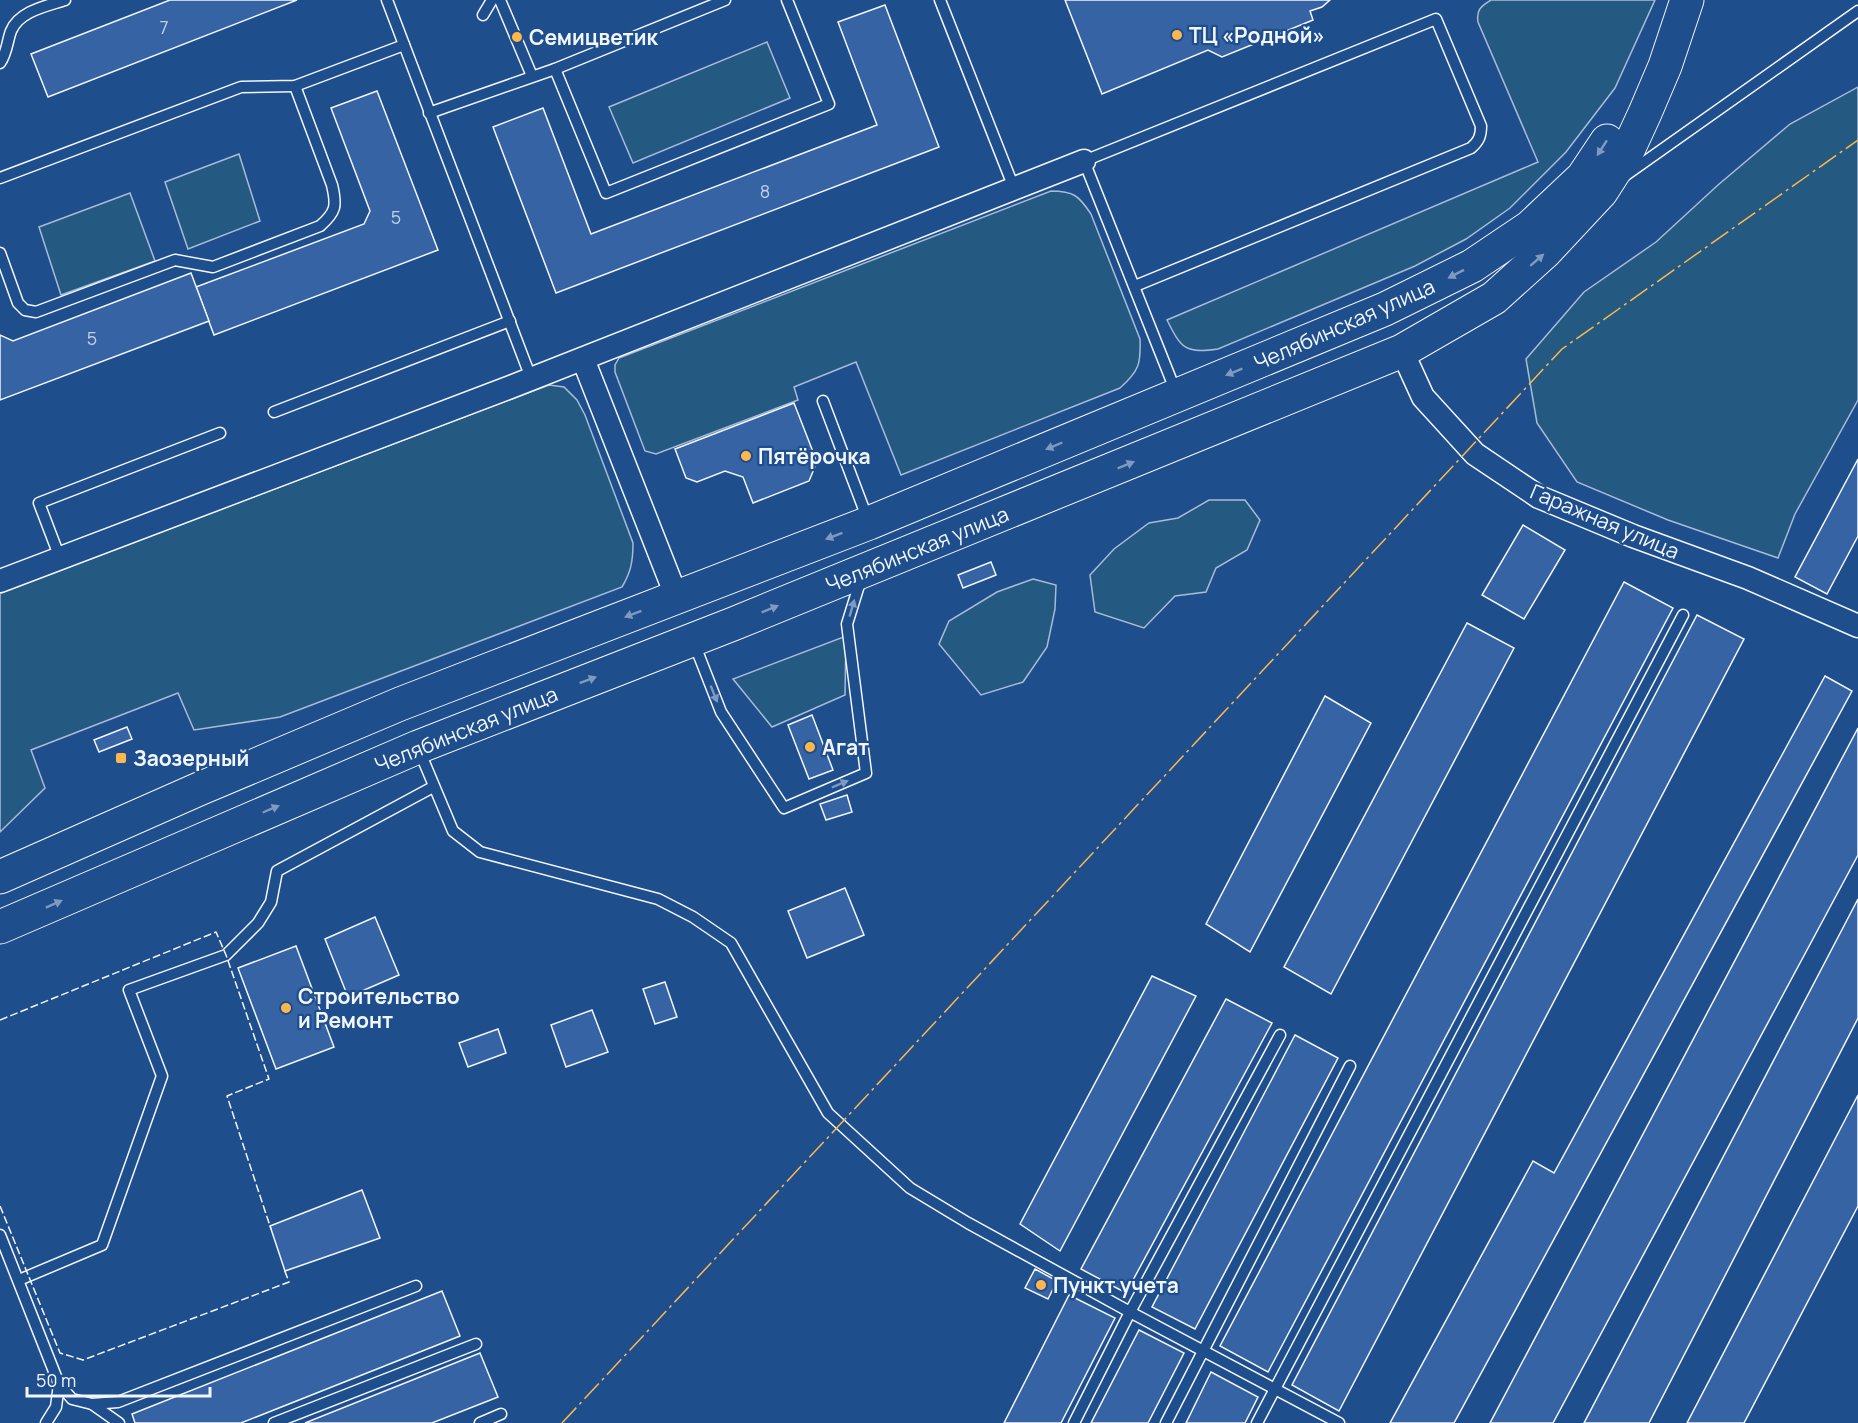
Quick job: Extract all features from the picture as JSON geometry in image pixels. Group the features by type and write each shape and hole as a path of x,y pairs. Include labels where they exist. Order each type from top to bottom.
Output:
{"main road":[{"name":"Челябинская улица","path":"0,877 400,704 869,523 1385,309 1472,266 1530,227 1583,177 1628,109 1647,63 1668,0"},
{"name":"Челябинская улица","path":"0,927 417,747 863,571 1402,351 1494,298 1545,252 1601,192 1637,132 1665,66 1687,0"},
{"path":"1385,309 1402,351"},
{"path":"677,598 693,639"},
{"path":"400,704 417,747"},
{"path":"199,789 218,832"}],"street":[{"path":"0,581 583,358 1084,161"},
{"name":"Гаражная улица","path":"1402,351 1423,397 1475,454 1539,497 1633,536 1748,578 1858,626"},
{"path":"583,358 677,598"}],"lane":[{"path":"0,63 5,56 12,28 26,14 65,0"},
{"path":"387,0 531,378"},
{"path":"483,15 492,0"},
{"path":"500,0 532,76"},
{"path":"429,113 555,69 725,0"},
{"path":"555,69 606,193 829,104 788,0"},
{"path":"940,0 1014,189"},
{"path":"1601,192 1858,11"},
{"path":"1135,286 1471,148 1478,143 1481,126 1436,19 1084,161 1177,395"},
{"path":"0,178 241,87 295,86 404,45"},
{"path":"0,253 18,303 25,310 36,312 175,260 213,267 320,226 332,216 335,199 332,185 295,86"},
{"path":"274,412 510,321"},
{"path":"823,401 869,523"},
{"path":"60,558 39,503 220,433"},
{"path":"693,639 721,712 784,808 866,773 848,624 863,571"},
{"path":"1257,1423 1683,615"},
{"path":"417,747 453,831 480,852 658,899 693,917 731,943 828,1113 910,1188 968,1223 1339,1423"},
{"path":"19,1280 102,1245 162,1076 129,990 226,955 258,923 271,902 277,871 433,787"},
{"path":"1074,1423 1280,1035"},
{"path":"1166,1423 1350,1066"},
{"path":"0,1235 59,1384 72,1399 92,1404 118,1402 416,1286"},
{"path":"274,1423 476,1344"},
{"path":"46,1423 56,1407 59,1384"},
{"path":"92,1404 119,1423"},
{"path":"480,1423 501,1414"}],"shaded area":[{"path":"1491,0 1655,0 1615,88 1566,152 1510,208 1466,239 1415,266 1218,349 1198,351 1185,347 1176,337 1167,320 1538,162 1478,22 1480,9"},
{"path":"767,42 790,98 633,163 609,107"},
{"path":"1858,87 1858,400 1795,514 1778,558 1668,520 1577,482 1537,423 1526,359 1584,292 1656,242 1718,185 1790,124"},
{"path":"239,154 260,221 188,249 165,182"},
{"path":"1051,191 1065,192 1075,196 1091,214 1140,339 1138,366 1120,388 901,475 856,362 794,387 798,400 656,454 645,451 615,372 615,365 619,358"},
{"path":"130,193 155,261 61,295 39,227"},
{"path":"549,385 564,387 577,400 585,415 633,543 631,566 622,587 280,717 194,730 178,693 31,750 45,788 0,832 0,593"},
{"path":"1209,500 1245,500 1260,520 1247,550 1216,568 1206,592 1175,596 1144,628 1095,612 1090,575 1114,549 1149,523 1178,518"},
{"path":"1033,579 1056,585 1055,609 1047,647 1023,682 981,695 939,644 949,621 997,592"},
{"path":"846,636 845,695 772,727 733,679"}],"building":[{"path":"170,0 297,0 48,97 31,54"},
{"name":"ТЦ «Родной»","path":"1065,0 1330,0 1322,7 1310,11 1313,20 1222,57 1208,50 1102,94"},
{"path":"885,5 939,147 556,293 493,127 543,108 591,234 877,125 838,22"},
{"path":"377,91 438,250 214,335 196,287 364,224 370,211 331,108"},
{"path":"191,273 209,321 0,400 0,335 13,341"},
{"name":"Пятёрочка","path":"794,403 817,462 809,481 753,503 743,477 725,471 697,482 686,478 675,449"},
{"path":"1858,459 1858,536 1827,594 1795,577"},
{"path":"1523,525 1565,550 1524,619 1482,595"},
{"path":"991,562 996,575 963,588 958,575"},
{"path":"1624,582 1673,608 1268,1372 1220,1346"},
{"path":"1697,615 1744,639 1339,1411 1292,1385"},
{"path":"1467,623 1514,648 1331,994 1284,967"},
{"path":"1825,676 1852,691 1454,1423 1390,1423 1533,1161 1554,1173"},
{"path":"1325,696 1371,723 1250,952 1206,924"},
{"name":"Агат","path":"812,715 833,770 809,779 788,725"},
{"path":"127,727 132,739 99,752 94,740"},
{"path":"1858,728 1858,855 1553,1423 1490,1423"},
{"path":"847,795 852,812 826,820 820,804"},
{"path":"845,888 864,935 807,958 788,911"},
{"path":"1858,899 1858,1018 1649,1423 1584,1423"},
{"path":"375,917 399,975 348,997 325,939"},
{"name":"Строительство и Ремонт","path":"296,946 334,1047 276,1069 238,968"},
{"path":"1152,976 1196,996 1060,1251 1020,1224"},
{"path":"665,982 677,1017 655,1024 643,989"},
{"path":"1226,999 1272,1023 1126,1293 1081,1269"},
{"path":"592,1010 608,1052 566,1067 551,1025"},
{"path":"498,1029 506,1053 468,1067 459,1043"},
{"path":"1295,1035 1338,1058 1195,1329 1152,1307"},
{"path":"1858,1095 1858,1206 1744,1423 1687,1423"},
{"path":"362,1190 380,1238 285,1271 270,1226"},
{"name":"Пункт учета","path":"1035,1269 1057,1281 1048,1299 1025,1288"},
{"path":"442,1291 460,1336 241,1423 135,1423 132,1414"},
{"path":"1069,1295 1115,1318 1061,1423 1004,1423"},
{"path":"1139,1330 1184,1353 1148,1423 1091,1423"},
{"path":"480,1353 498,1397 432,1423 305,1423"},
{"path":"1211,1372 1258,1397 1245,1423 1186,1423"}],"fence":[{"path":"0,1020 216,932 269,1079 227,1096 271,1229"},
{"path":"0,1206 60,1353 83,1360 289,1282 284,1269"}],"power":[{"path":"562,1423 1562,349 1858,140"}],"place":[{"name":"ТЦ «Родной»","path":"1177,35"},
{"name":"Семицветик","path":"517,37"},
{"name":"Пятёрочка","path":"746,456"},
{"name":"Агат","path":"810,747"},
{"name":"Заозерный","path":"121,758"},
{"name":"Строительство и Ремонт","path":"286,1008"},
{"name":"Пункт учета","path":"1041,1285"}]}
